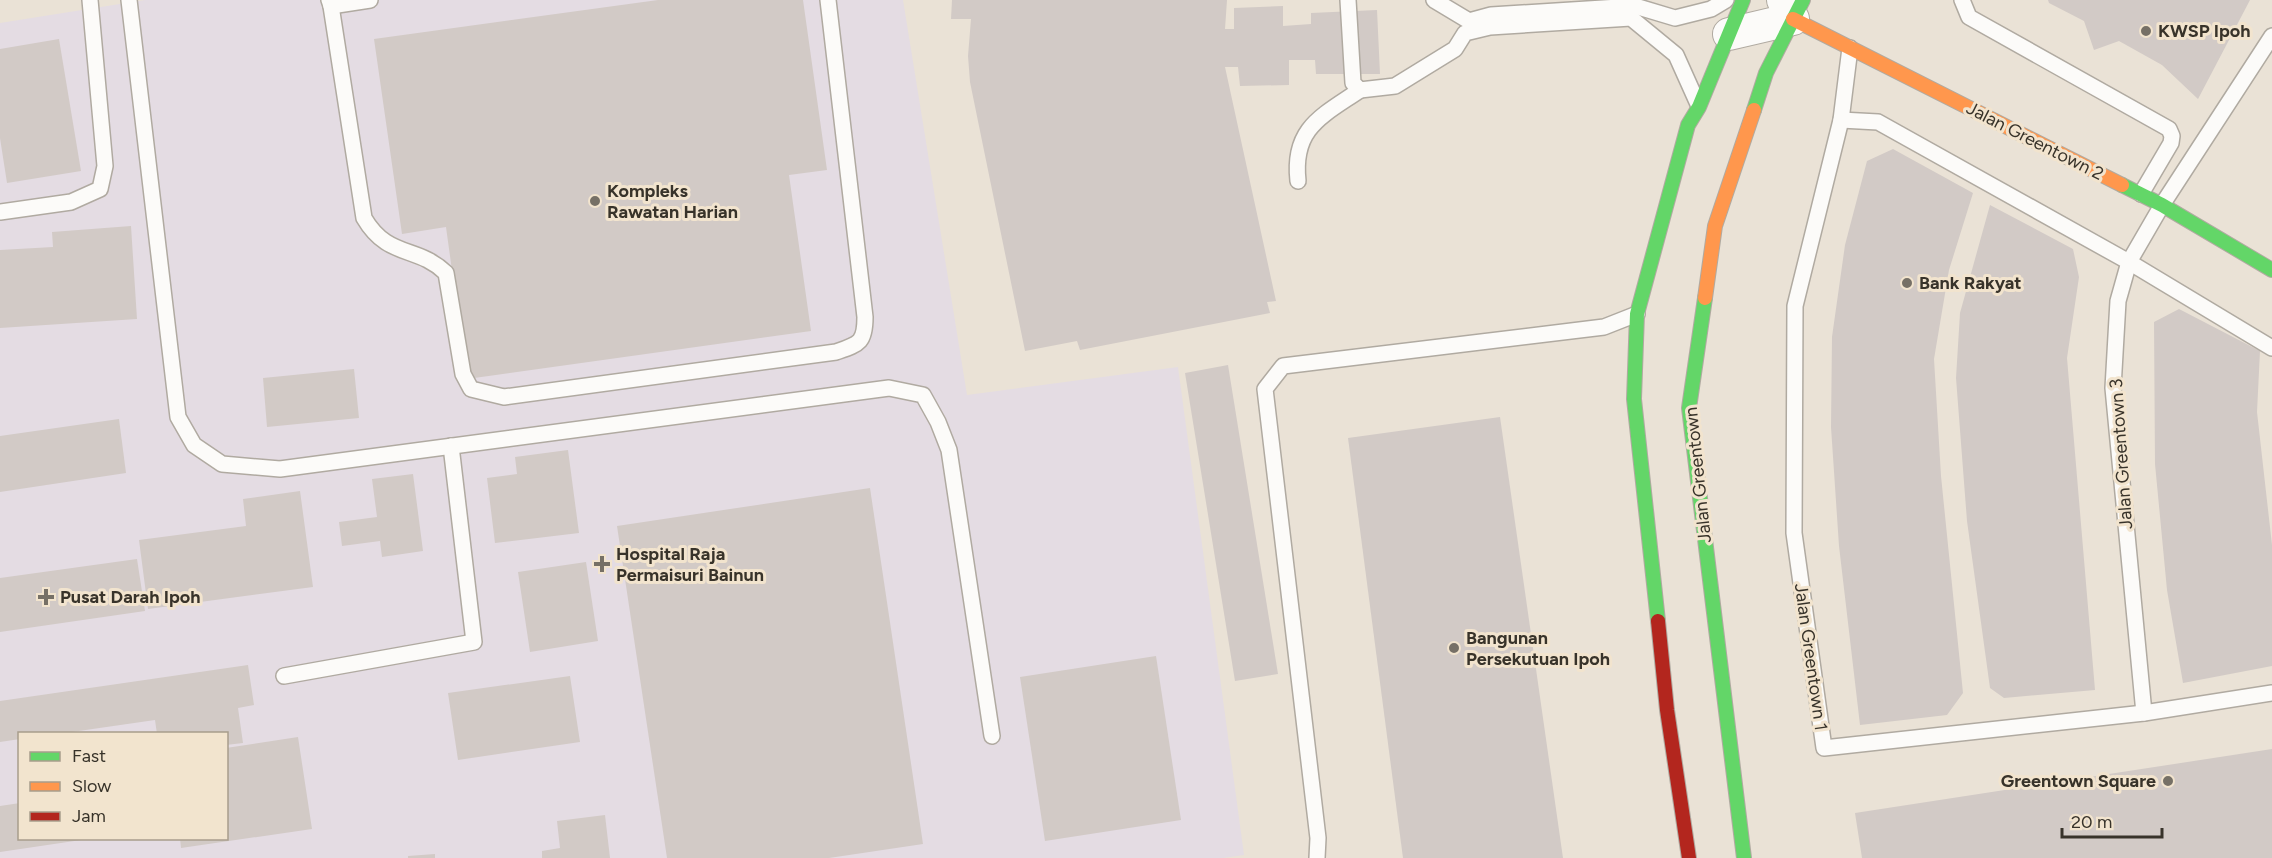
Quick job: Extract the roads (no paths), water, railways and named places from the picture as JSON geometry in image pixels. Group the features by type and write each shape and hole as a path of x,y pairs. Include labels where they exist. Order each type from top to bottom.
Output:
{"main road":[{"path":"1689,858 1667,710 1634,399 1638,314 1688,125 1699,107 1743,0"},
{"name":"Jalan Greentown 2","path":"1793,6 1850,48 2141,194 2272,270"},
{"name":"Jalan Greentown","path":"1744,858 1689,408 1715,226 1766,73 1793,6"}],"street":[{"path":"1729,34 1793,6"}],"lane":[{"path":"0,212 71,202 100,189 105,166 90,0"},
{"path":"129,0 178,417 194,446 222,464 280,469 889,388 923,395 938,422 949,450 992,736"},
{"path":"370,0 330,3 364,218 374,234 387,244 436,263 446,273 463,374 471,389 504,397 836,352 857,345 865,335 865,317 828,0"},
{"path":"1348,0 1353,83 1359,90"},
{"path":"1434,0 1455,7 1469,21 1491,15 1636,3 1675,18 1711,9 1726,0"},
{"path":"1962,0 1969,17 2169,129 2172,136 2171,143 2141,194"},
{"path":"1455,7 1465,33"},
{"path":"1298,181 1299,150 1302,137 1313,122 1359,90 1395,86 1455,49 1465,33 1490,27 1631,18 1676,55 1699,107"},
{"name":"Jalan Greentown 3","path":"2144,713 2113,388 2118,301 2129,262 2162,206 2272,36"},
{"path":"1850,48 1841,120 1878,122 2129,262 2272,348"},
{"name":"Jalan Greentown 1","path":"1841,120 1795,306 1794,533 1824,748 2144,713 2272,693"},
{"path":"1317,858 1318,838 1265,389 1282,366 1604,327 1638,314"},
{"path":"284,676 474,642 451,446"}],"place":[{"name":"KWSP Ipoh","path":"2146,31"},
{"name":"Kompleks Rawatan Harian","path":"595,201"},
{"name":"Bank Rakyat","path":"1907,283"},
{"name":"Hospital Raja Permaisuri Bainun","path":"602,564"},
{"name":"Pusat Darah Ipoh","path":"46,597"},
{"name":"Bangunan Persekutuan Ipoh","path":"1454,648"},
{"name":"Greentown Square","path":"2168,781"}]}
